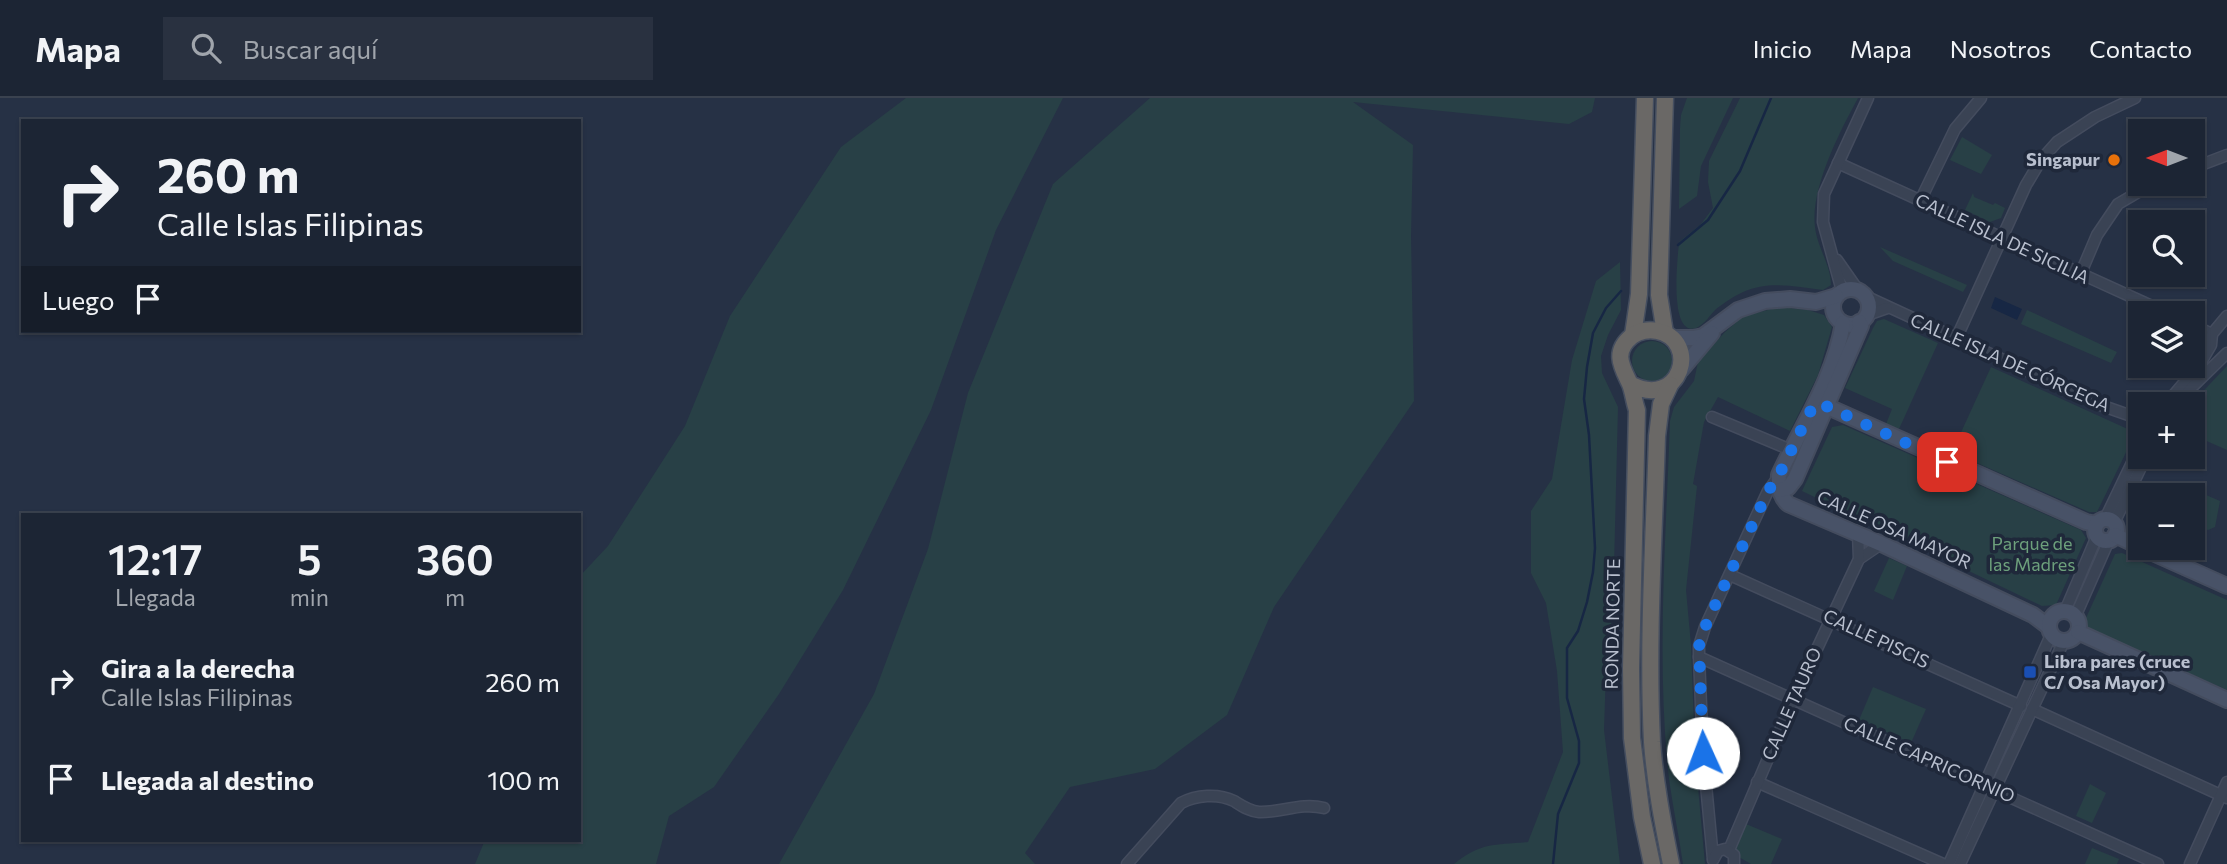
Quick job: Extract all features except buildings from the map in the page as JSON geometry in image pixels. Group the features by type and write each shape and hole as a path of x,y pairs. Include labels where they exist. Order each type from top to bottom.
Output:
{"highway":[{"name":"RONDA NORTE","path":"1645,98 1639,294 1633,335 1624,345 1620,358 1622,372 1630,384 1637,410 1632,738 1642,817 1652,864"},
{"path":"1665,98 1659,295 1669,335 1681,351 1681,370 1661,404 1657,436 1651,670 1656,779 1671,864"},
{"path":"1633,335 1649,329 1669,335"},
{"path":"1630,384 1642,390 1655,391 1670,385"}],"main road":[{"path":"1669,335 1693,338 1703,336 1738,310 1765,301 1790,299 1816,302 1839,294 1861,293 1869,305 1820,405 1791,450 1780,483 1786,490 1792,484 1820,405 1838,348 1839,318 1833,302 1839,294"},
{"path":"1816,302 1839,318 1854,324 1863,319"},
{"path":"1681,370 1717,327"},
{"path":"1820,405 2128,541"},
{"name":"CALLE OSA MAYOR","path":"1780,483 1788,504 2033,615 2055,634"},
{"path":"2170,560 2227,586"},
{"path":"2073,620 2072,639 2055,634 2051,619 2057,613 2073,620 2227,700"}],"street":[{"path":"1839,294 1823,222 1824,194 1868,98"},
{"path":"1920,201 1955,129 1981,98"},
{"path":"1956,339 2026,185 2041,160 2057,142 2095,117 2135,98"},
{"path":"2205,163 2227,155"},
{"name":"CALLE ISLA DE SICILIA","path":"1838,163 2140,301"},
{"path":"2080,275 2097,235 2118,204 2132,196"},
{"path":"1832,253 1861,293"},
{"name":"CALLE ISLA DE CÓRCEGA","path":"1861,293 1887,308 2128,415"},
{"path":"1863,319 1876,310 1887,308"},
{"path":"2216,362 2211,345 2212,334 2227,316"},
{"path":"2205,331 2212,334"},
{"path":"2176,392 2200,364 2211,345"},
{"path":"2189,392 2227,354"},
{"path":"1712,417 1791,450"},
{"path":"2073,620 2131,469"},
{"path":"2106,530 2139,469"},
{"path":"1713,861 1703,753 1699,646 1705,627 1768,491 1780,483"},
{"name":"CALLE TAURO","path":"1729,850 1793,700 1858,559 1858,534"},
{"path":"1858,559 1881,544"},
{"name":"CALLE PISCIS","path":"1730,575 1831,618 2224,797"},
{"path":"1960,864 2055,634"},
{"name":"CALLE CAPRICORNIO","path":"1699,657 2158,864"},
{"path":"1757,782 1943,864"},
{"path":"2190,864 2224,797 2227,782"},
{"path":"1949,864 1990,788"},
{"path":"1127,864 1181,803 1191,798 1216,796 1256,812 1306,805 1324,808"},
{"path":"1713,861 1718,851 1729,850 1734,855 1734,864"}],"green space":[{"path":"906,98 1063,98 996,230 931,410 843,590 779,694 714,787 669,816 656,864 475,864 484,842 581,842 581,575 608,546 685,426 730,316 841,147"},
{"path":"1150,98 1595,98 1592,112 1569,124 1353,102 1413,145 1411,236 1414,401 1274,607 1227,715 1155,769 1070,787 1025,853 1035,864 779,864 874,694 928,549 968,393 1053,184"},
{"path":"1687,98 1733,98 1701,166 1697,196 1679,209 1680,128"},
{"path":"1740,98 1858,98 1828,161 1817,195 1816,234 1829,270 1831,285 1823,290 1783,285 1753,288 1722,304 1699,327 1687,327 1681,320 1678,308 1679,242 1701,224 1713,208 1708,182 1709,161"},
{"path":"1962,137 1992,155 1981,174 1950,160"},
{"path":"1973,193 1974,197 2005,208 2001,218 1990,222 1965,210"},
{"path":"1880,247 1967,285 1963,292 1893,261"},
{"path":"1620,262 1621,310 1601,356 1602,373 1618,407 1613,607 1606,669 1604,730 1620,864 1454,864 1481,848 1528,842 1563,752 1557,671 1546,603 1531,573 1531,511 1552,479 1572,360 1596,281"},
{"path":"1780,307 1824,315 1832,327 1818,375 1790,431 1718,397 1704,422 1693,484 1697,486 1686,590 1695,754 1705,864 1683,864 1669,779 1663,690 1663,600 1670,421 1674,407 1694,381 1698,362 1724,333 1743,316"},
{"path":"2027,310 2117,352 2111,363 2021,324"},
{"path":"1884,319 1938,343 1899,429 1886,424 1892,409 1845,388 1873,328 1877,321"},
{"path":"1652,341 1660,342 1666,347 1671,353 1671,369 1666,375 1660,380 1652,381 1644,380 1638,375 1633,369 1632,361 1633,353 1638,347 1644,342"},
{"path":"2227,366 2227,450 2205,440 2205,392 2202,392"},
{"path":"1991,367 2128,429 2128,448 2097,512 2089,512 1952,452"},
{"name":"Parque de las Madres","path":"1843,425 2081,530 2086,538 2056,605 2042,606 1802,491 1832,427"},
{"path":"2205,495 2220,501 2215,527 2205,529"},
{"name":"Parque de las Madres","path":"2122,553 2128,556 2128,560 2138,560 2227,600 2227,690 2088,629 2086,618 2115,554"},
{"path":"1889,558 1907,566 1893,600 1874,591"},
{"path":"1873,687 1926,709 1911,743 1859,720"},
{"path":"2090,784 2106,793 2092,823 2076,816"},
{"path":"1746,824 1782,839 1771,864 1751,864 1737,856 1736,846"},
{"path":"2092,848 2119,859 2117,864 2085,864"}],"water":[{"path":"1995,297 2022,309 2017,320 1991,308"}],"waterway":[{"path":"1678,245 1708,220 1740,171 1771,98"},
{"path":"1553,864 1558,814 1579,763 1579,741 1567,698 1567,648 1578,631 1587,602 1595,548 1589,435 1584,399 1587,367 1593,333 1606,308 1621,291"}],"place":[{"name":"Singapur","path":"2114,160"},
{"name":"Libra pares (cruce C/ Osa Mayor)","path":"2030,672"}],"route":[{"path":"1703,753 1699,646 1705,627 1768,491 1779,475 1814,404 1826,406 1947,462"}]}
